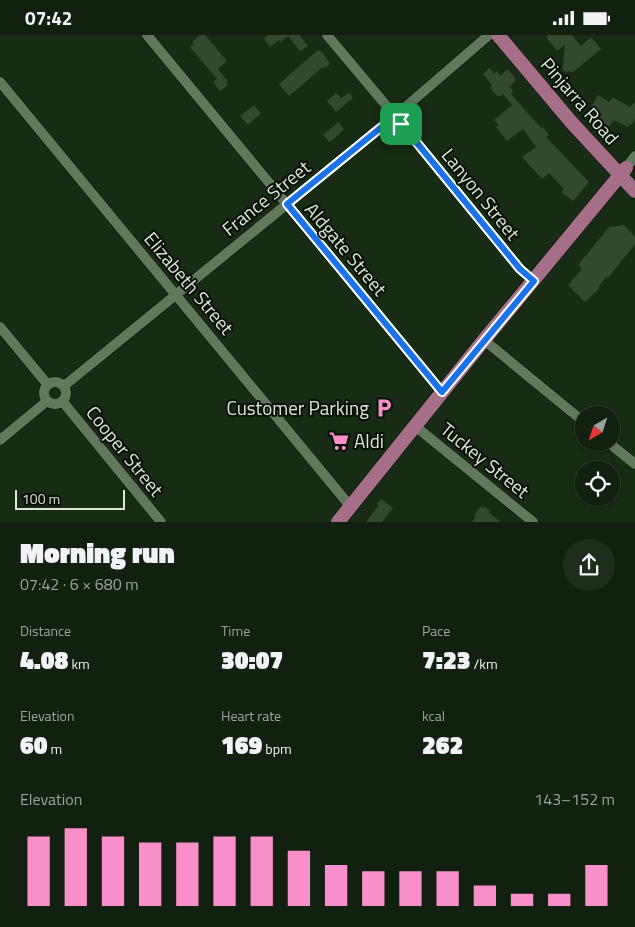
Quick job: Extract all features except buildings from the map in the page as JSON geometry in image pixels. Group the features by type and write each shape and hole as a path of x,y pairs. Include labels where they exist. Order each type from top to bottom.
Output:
{"main road":[{"name":"Pinjarra Road","path":"498,35 572,123 627,173"},
{"name":"Pinjarra Road","path":"509,35 627,173 635,191"},
{"path":"338,522 484,341 627,173"}],"street":[{"name":"Aldgate Street","path":"147,35 442,392"},
{"name":"Lanyon Street","path":"327,35 520,269 534,281"},
{"name":"France Street","path":"64,386 395,116 489,35"},
{"name":"Elizabeth Street","path":"0,82 350,506"},
{"path":"627,173 635,156"},
{"path":"0,327 48,385"},
{"path":"484,341 575,415"},
{"path":"55,382 64,386 66,396 63,401 56,405 47,401 44,391 48,385 55,382"},
{"path":"0,440 47,401"},
{"name":"Cooper Street","path":"63,401 161,522"},
{"name":"Tuckey Street","path":"415,426 533,522"},
{"path":"619,451 635,464"}],"place":[{"name":"Customer Parking","path":"384,408"},
{"name":"Aldi","path":"339,441"}],"route":[{"path":"395,116 401,124 520,269 534,281 442,392 287,204 395,116"}]}
